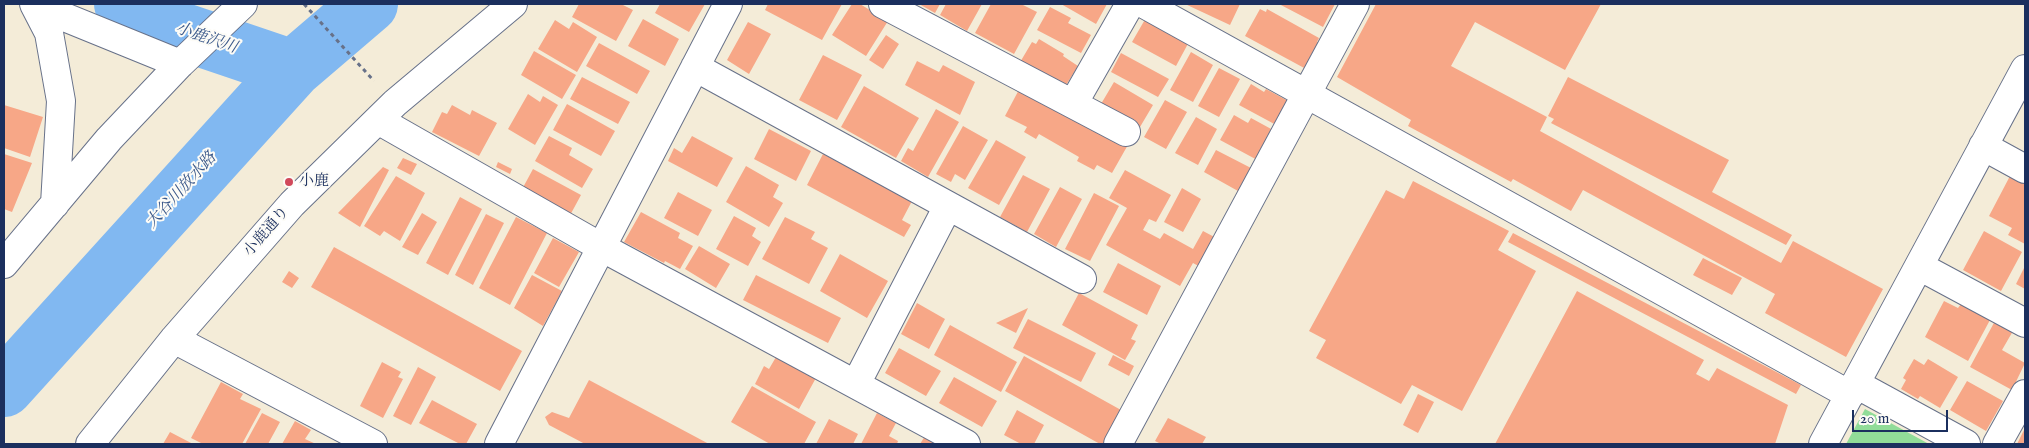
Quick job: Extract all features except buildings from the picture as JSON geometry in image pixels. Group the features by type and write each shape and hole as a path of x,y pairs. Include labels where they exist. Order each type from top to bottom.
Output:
{"street":[{"path":"35,4 180,64"},
{"path":"35,4 49,33 61,101 55,204"},
{"path":"4,264 108,139 180,64 243,4"},
{"name":"小鹿通り","path":"90,444 174,339 292,204 386,112 513,4"},
{"path":"498,444 728,4"},
{"path":"883,4 1126,132"},
{"path":"1073,104 1130,4"},
{"path":"1144,4 1853,389 1966,444"},
{"path":"1118,444 1355,4"},
{"path":"695,67 1082,279"},
{"path":"1823,444 2025,69"},
{"path":"386,112 601,247 966,444"},
{"path":"1983,146 2025,169"},
{"path":"856,384 948,206"},
{"path":"1919,266 2025,323"},
{"path":"174,339 373,444"},
{"path":"1997,444 2025,394"}],"path":[{"path":"304,4 386,112"}],"green space":[{"path":"1865,409 1929,444 1846,444"}],"waterway":[{"name":"小鹿沢川","path":"123,4 160,24 293,69"},
{"name":"大谷川放水路","path":"4,388 293,69 369,4"}],"place":[{"name":"小鹿","path":"289,182"}]}
